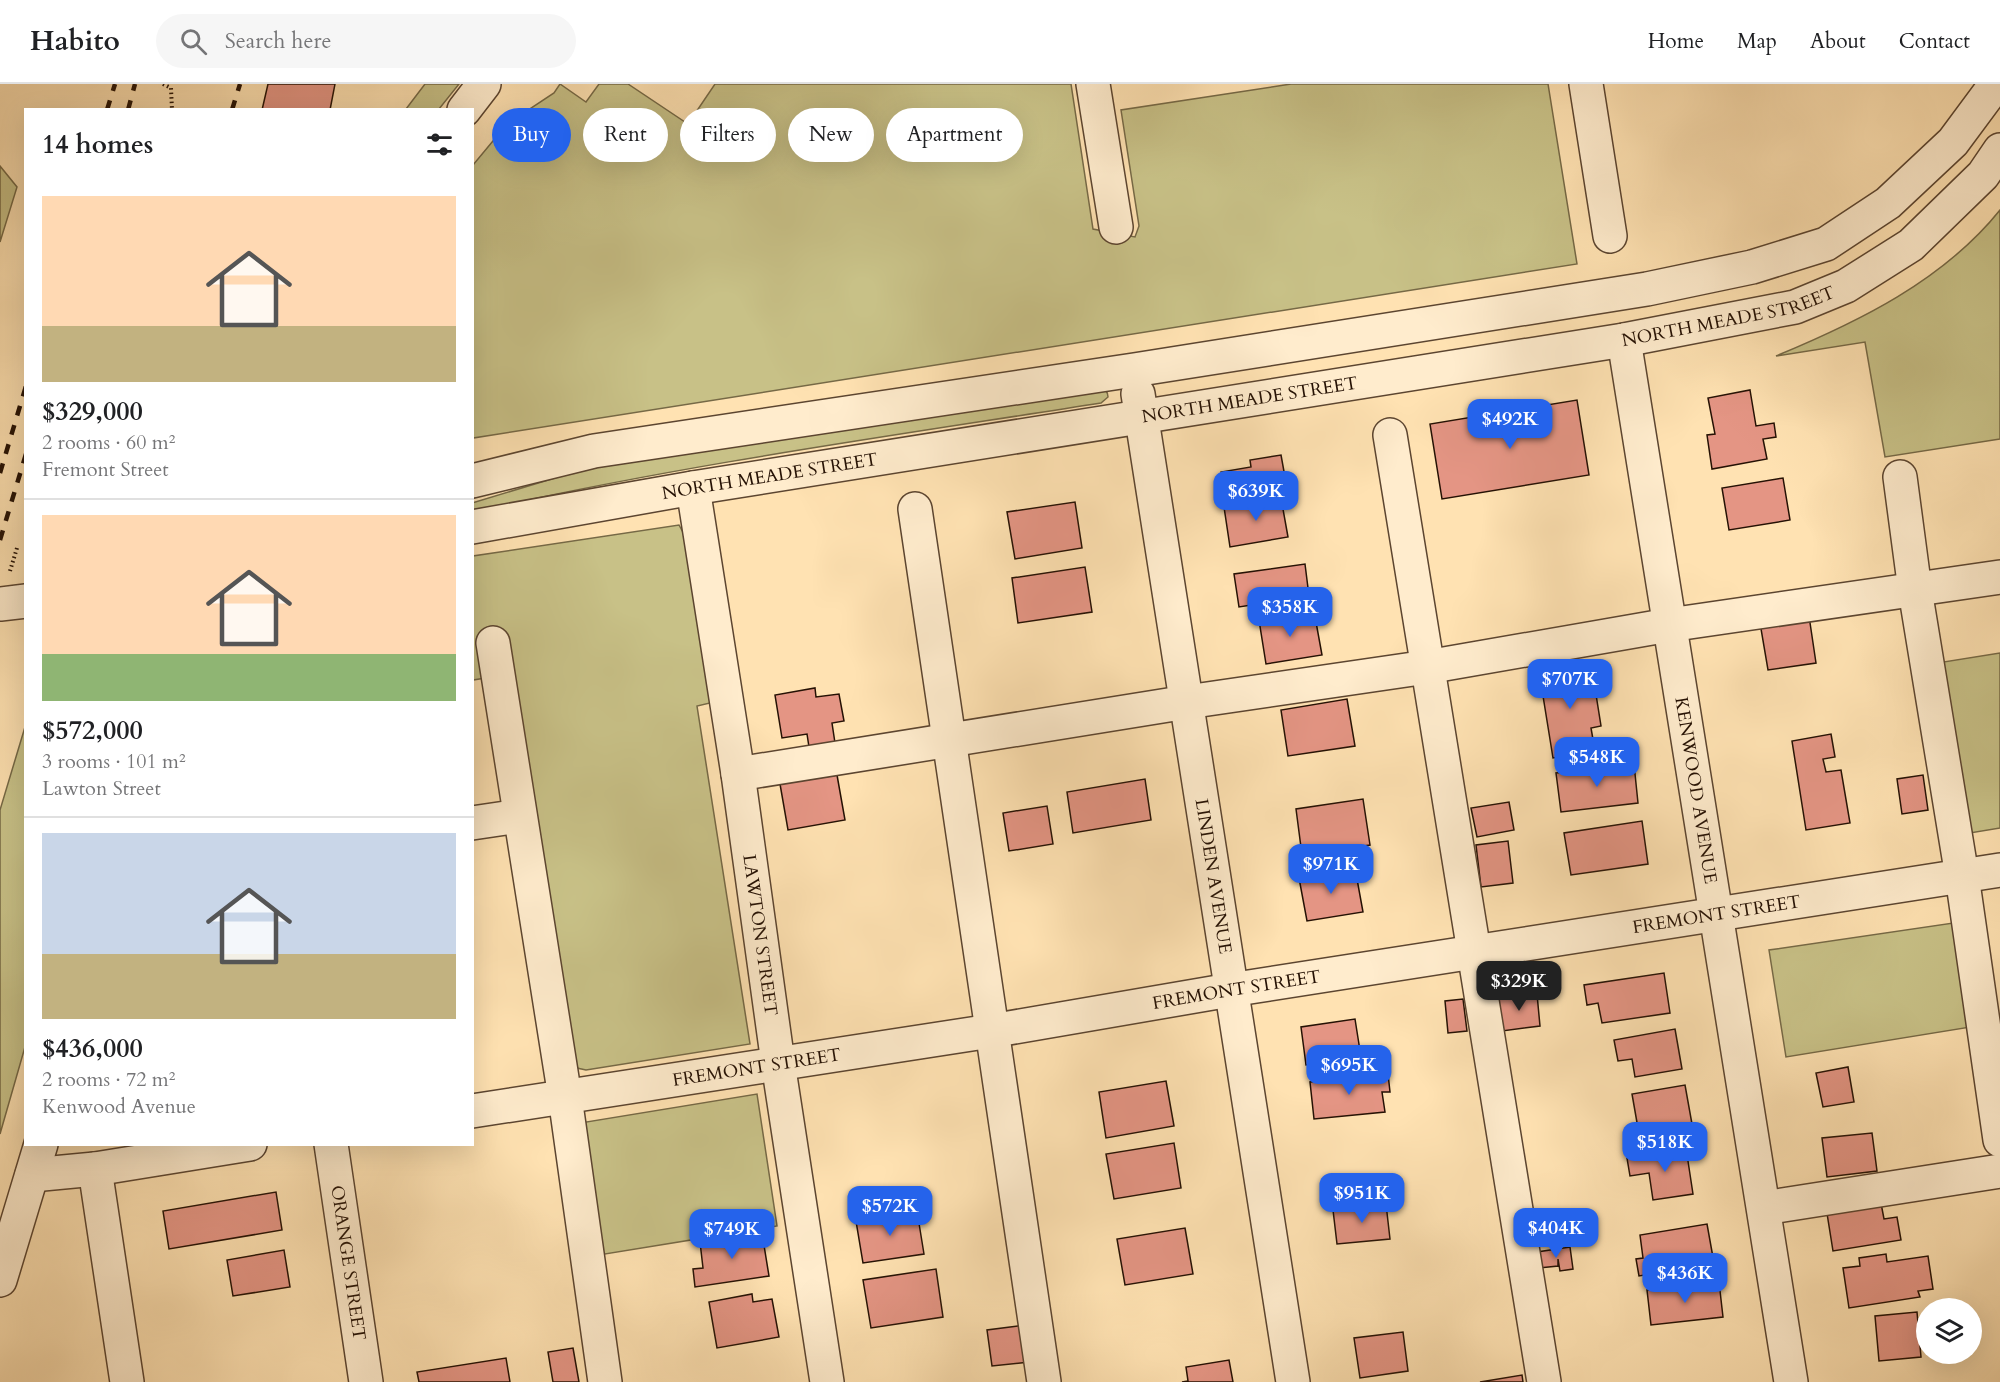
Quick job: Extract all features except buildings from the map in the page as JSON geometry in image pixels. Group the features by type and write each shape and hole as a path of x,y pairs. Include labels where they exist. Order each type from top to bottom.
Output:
{"street":[{"path":"466,108 484,84"},
{"path":"1093,84 1116,227"},
{"path":"1586,84 1610,236"},
{"path":"474,481 594,451 1134,370 1647,289 1752,267 1826,244 1888,203 1953,142 1996,84"},
{"name":"NORTH MEADE STREET","path":"474,527 693,488 1624,340 1795,307 1846,286 1911,245 1991,163"},
{"name":"KENWOOD AVENUE","path":"1624,340 1718,914 1791,1382"},
{"name":"LINDEN AVENUE","path":"1134,370 1293,1382"},
{"path":"1389,435 1544,1382"},
{"path":"1900,477 1915,591 1962,876 2000,1140"},
{"name":"LAWTON STREET","path":"693,488 738,774 778,1063 827,1382"},
{"path":"915,509 1044,1382"},
{"path":"738,774 1187,702 1427,667 1669,625 2000,577"},
{"path":"0,604 24,601"},
{"path":"494,643 519,816 565,1097 604,1382"},
{"path":"474,823 519,816"},
{"name":"FREMONT STREET","path":"474,1111 2000,870"},
{"path":"0,1280 36,1160 95,1169 238,1146"},
{"name":"ORANGE STREET","path":"331,1146 366,1382"},
{"path":"95,1169 127,1382"},
{"path":"1764,1208 2000,1171"}],"path":[{"path":"163,84 171,88 172,108"}],"shaded area":[{"path":"425,84 459,84 440,108 407,108"},
{"path":"560,84 586,102 599,84 628,84 664,108 583,108 583,162 668,162 668,111 680,119 680,162 776,162 776,108 699,108 715,84 1071,84 1093,229 1135,237 1139,226 1121,110 1291,84 1548,84 1577,264 474,438 474,164 492,142 492,162 571,162 571,108 531,108 554,93"},
{"path":"0,166 17,187 0,242"},
{"path":"2000,210 2000,439 1885,457 1865,342 1776,356 1838,329 1897,297 1952,258"},
{"path":"1100,388 1106,391 1108,397 1101,403 707,466 474,512 474,502 599,467"},
{"path":"679,525 685,536 710,703 697,706 750,1044 586,1070 577,1068 491,677 474,680 474,556"},
{"path":"2000,653 2000,828 1964,834 1937,663"},
{"path":"24,730 24,1050 0,1134 0,810"},
{"path":"1960,922 1977,1026 1786,1057 1769,950"},
{"path":"757,1094 777,1226 599,1255 580,1123"}],"railway":[{"path":"108,108 115,84"},
{"path":"129,108 135,84"},
{"path":"233,108 240,84"},
{"path":"0,473 24,393"},
{"path":"0,540 24,461"}]}
